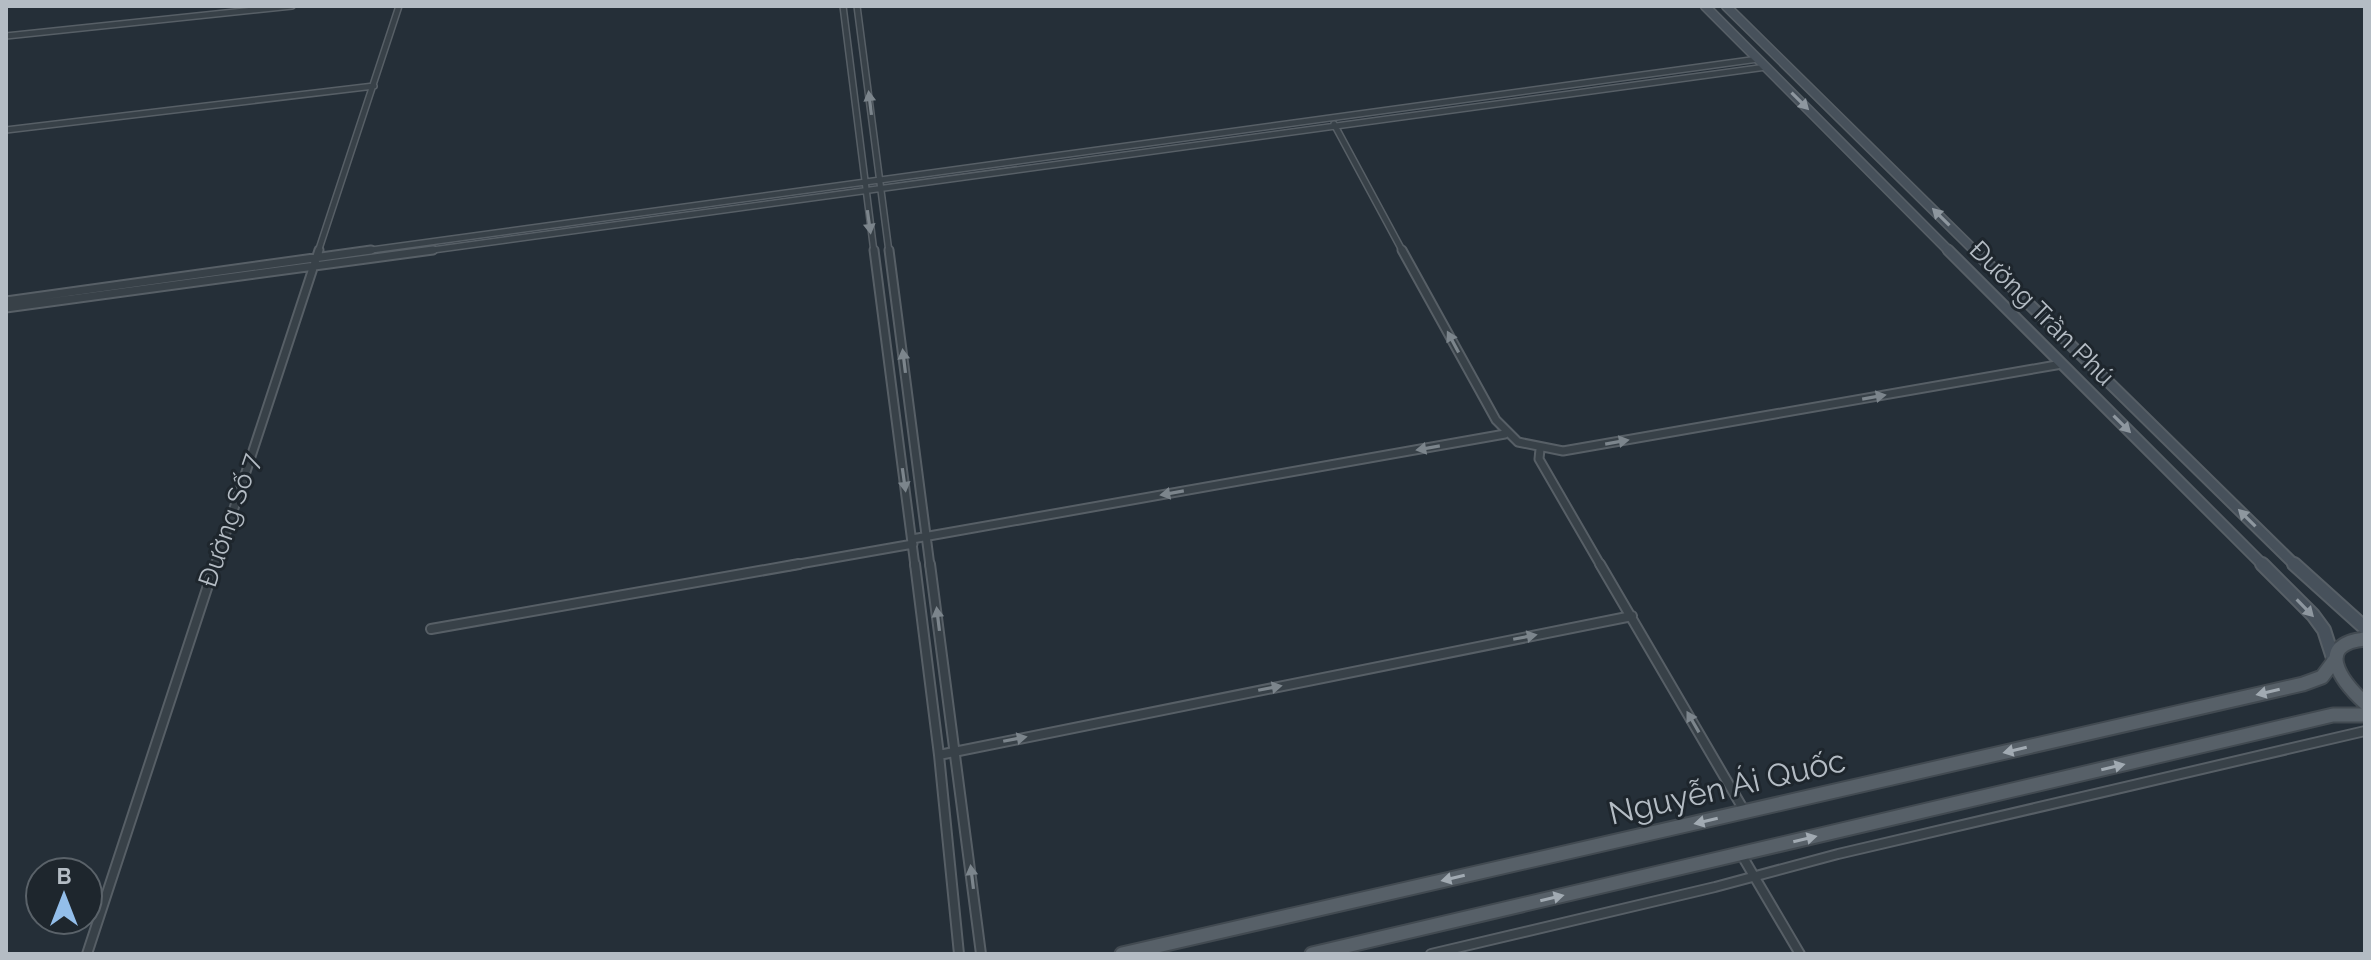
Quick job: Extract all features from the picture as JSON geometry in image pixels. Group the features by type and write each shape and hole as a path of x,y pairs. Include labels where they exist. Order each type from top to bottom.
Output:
{"main road":[{"name":"Đường Trần Phú","path":"1705,6 2313,615 2330,643 2334,661"},
{"name":"Đường Trần Phú","path":"1726,6 2315,585 2365,628"},
{"path":"1758,59 1776,56"},
{"path":"1766,67 1785,64"},
{"path":"2006,308 2029,304"},
{"name":"Nguyễn Ái Quốc","path":"1122,954 2303,684 2321,679 2330,671 2337,650 2345,643 2365,639"},
{"path":"2334,661 2348,688 2365,703"},
{"path":"1312,954 2333,715 2365,715"}],"street":[{"path":"6,36 292,6"},
{"name":"Đường Số 7","path":"87,954 217,552 318,260 399,6"},
{"path":"843,6 939,755 959,954"},
{"path":"857,6 981,954"},
{"path":"6,301 864,185 1758,59"},
{"path":"880,182 1120,154 1766,67"},
{"path":"851,74 866,72"},
{"path":"6,130 374,86"},
{"path":"1560,87 1566,94"},
{"path":"1331,118 1505,434 1524,444 1563,451 2062,364"},
{"path":"1117,147 1120,154"},
{"path":"6,308 318,260"},
{"path":"431,629 927,536 1505,434"},
{"path":"1540,449 1539,459 1745,812"},
{"path":"939,755 1632,616"},
{"path":"1431,954 2365,731"},
{"path":"1741,854 1800,954"}]}
